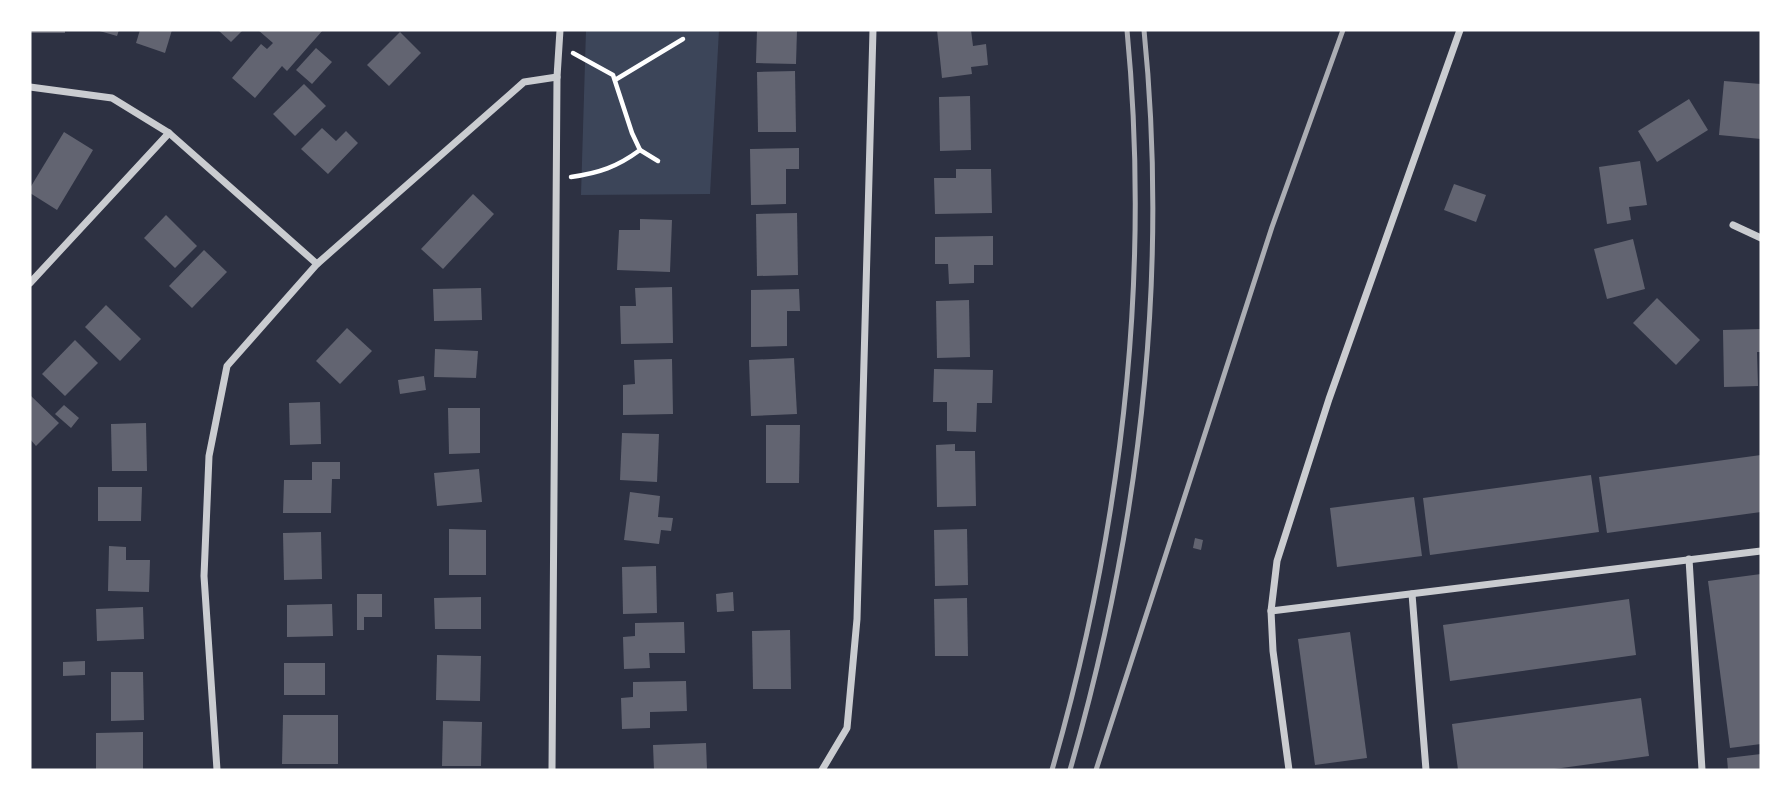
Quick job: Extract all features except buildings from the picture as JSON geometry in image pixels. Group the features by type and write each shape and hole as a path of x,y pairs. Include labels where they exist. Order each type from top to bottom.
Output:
{"street":[{"path":"552,770 557,77 560,30"},
{"path":"822,770 846,728 857,619 873,30"},
{"path":"1289,770 1273,651 1271,611 1277,561 1329,399 1460,30"},
{"path":"217,770 204,576 208,456 228,366 317,264 524,82 557,77"},
{"path":"30,87 111,98 169,133 317,264"},
{"path":"30,284 169,133"},
{"path":"1733,225 1761,238"},
{"path":"1271,611 1761,551"},
{"path":"1689,559 1702,770"},
{"path":"1412,594 1426,770"}],"path":[{"path":"615,80 683,39"},
{"path":"559,46 613,75 640,149 658,162"},
{"path":"556,179 601,173 640,149"}],"shaded area":[{"path":"586,30 719,30 710,194 581,195"}],"railway":[{"path":"1052,770 1076,680 1096,588 1124,404 1132,311 1135,217 1127,30"},
{"path":"1070,770 1094,680 1114,588 1142,403 1150,310 1153,217 1151,123 1144,30"},
{"path":"1096,770 1272,227 1343,30"}]}
